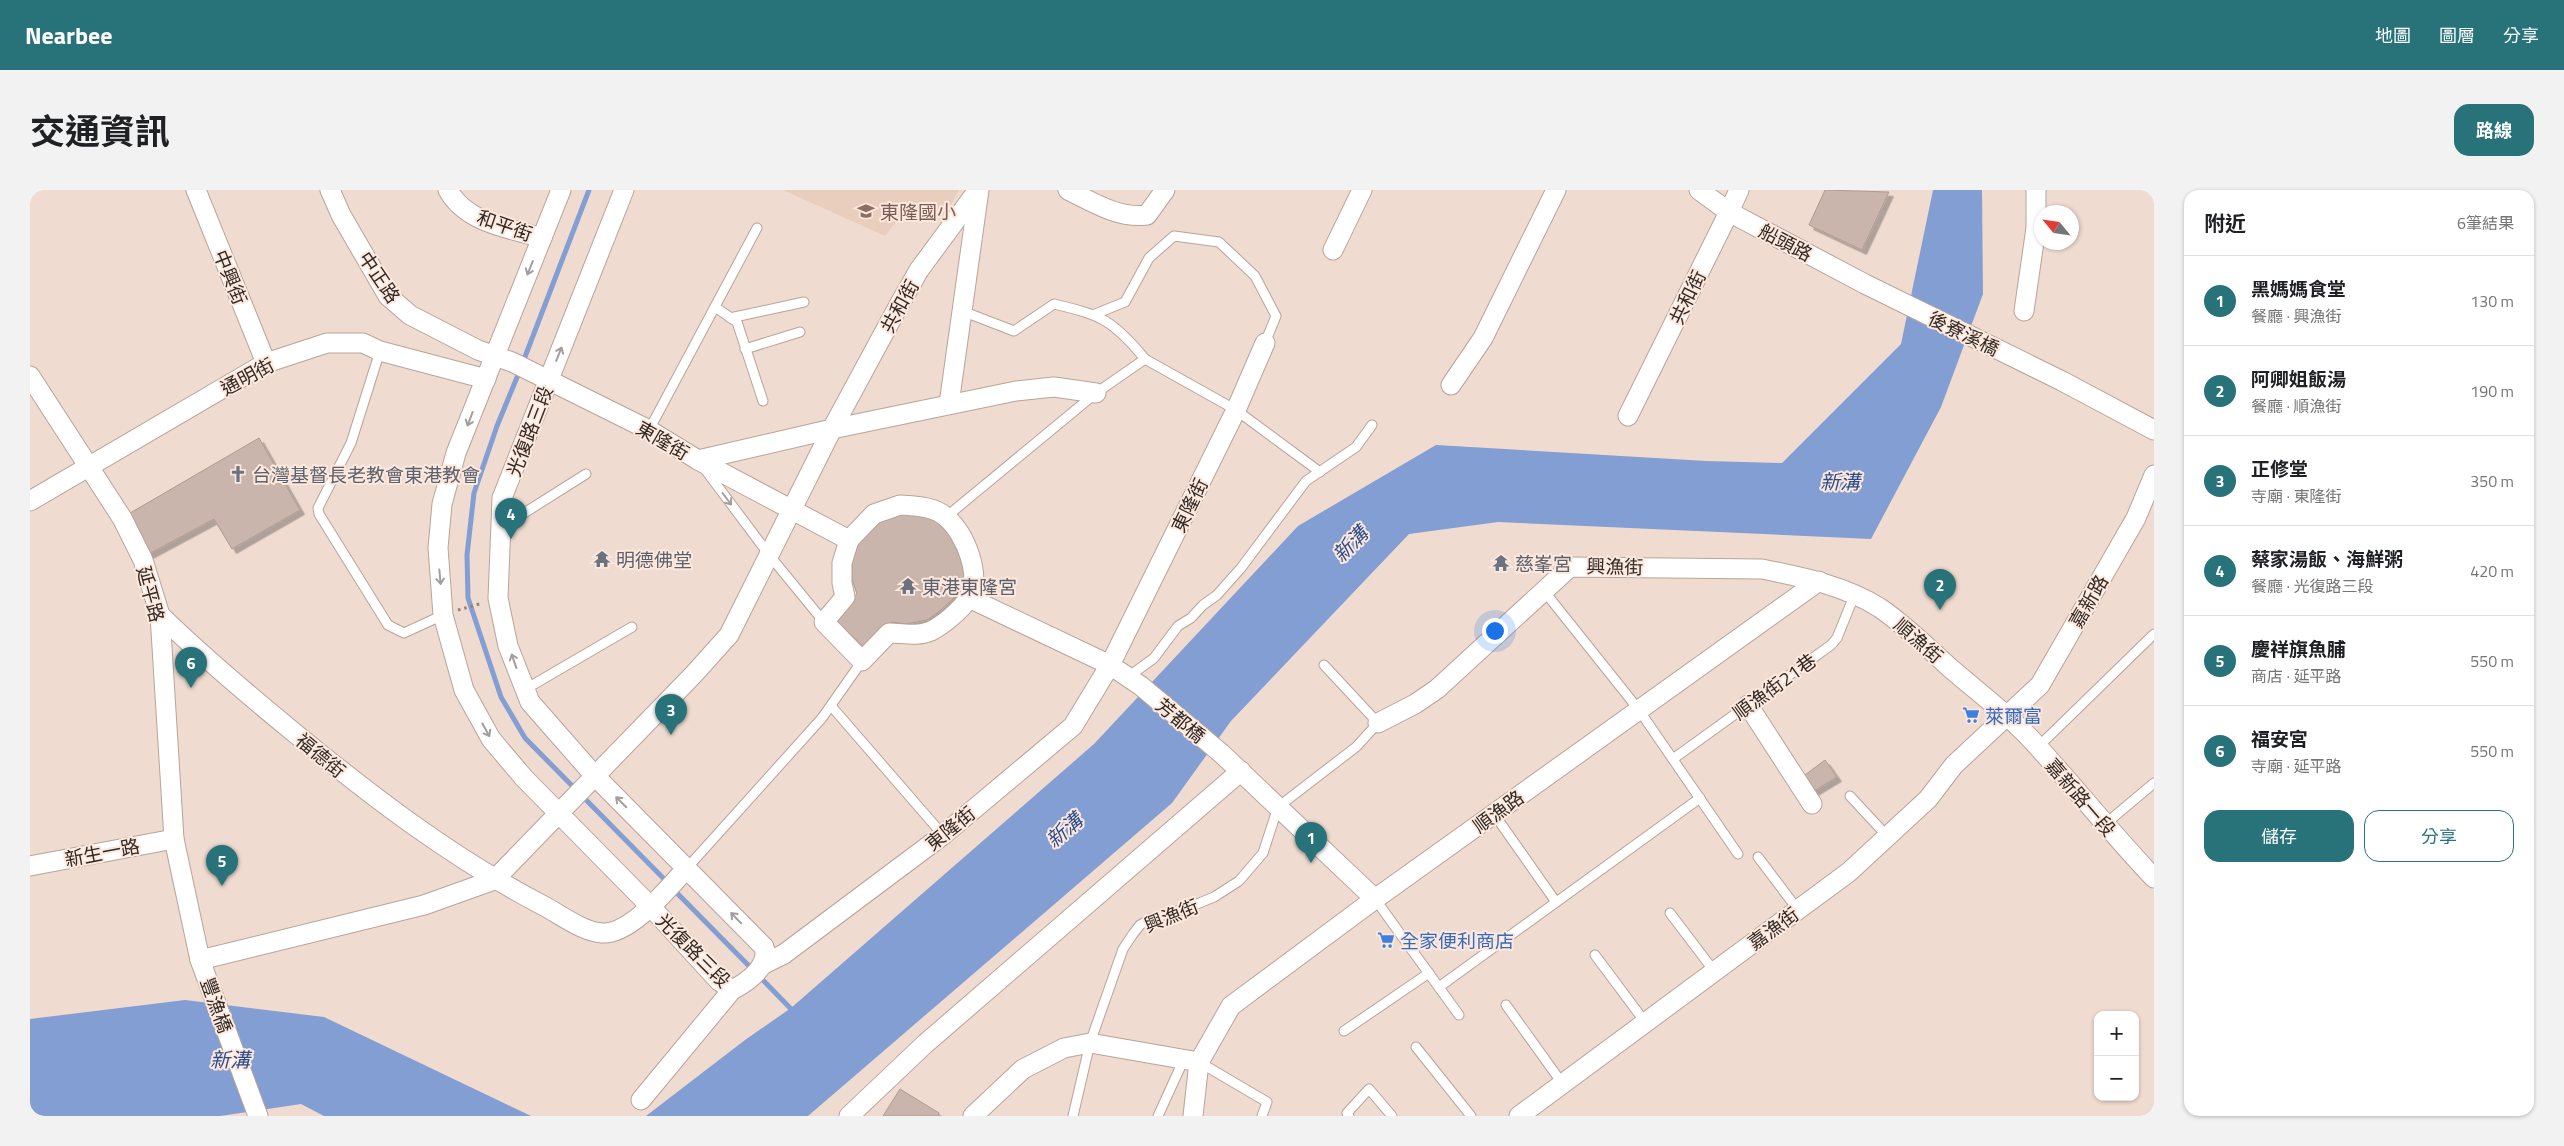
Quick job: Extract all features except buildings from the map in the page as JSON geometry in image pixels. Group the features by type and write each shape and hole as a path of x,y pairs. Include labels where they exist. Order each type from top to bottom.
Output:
{"street":[{"name":"中興街","path":"196,190 266,363"},
{"name":"中正路","path":"330,190 341,215 383,288 398,306 428,326 478,350 503,358 540,376"},
{"name":"和平街","path":"448,190 455,202 486,222 542,238"},
{"name":"光復路三段","path":"560,190 542,238 503,358 486,378 456,453 442,504 438,548 443,615 464,690 491,739 524,778 564,809 719,981 736,988 764,964 766,955 764,947 687,868 591,779 530,702 523,690 508,646 498,598 502,498 540,376 624,190"},
{"path":"948,404 978,190"},
{"name":"共和街","path":"792,512 832,429 919,270 978,190"},
{"path":"1068,190 1098,205 1132,217 1147,215 1165,190"},
{"path":"1333,250 1362,190"},
{"path":"1451,385 1483,338 1556,190"},
{"path":"1699,190 1729,212 1739,190"},
{"path":"2024,311 2036,228 2036,190"},
{"name":"共和街","path":"1628,416 1729,212"},
{"name":"船頭路","path":"1729,212 1865,284"},
{"name":"後寮溪橋","path":"1865,284 2062,381 2154,430"},
{"name":"通明街","path":"30,501 88,465 266,363 327,343 363,343 380,351 486,378"},
{"name":"東隆街","path":"764,964 784,954 943,835 1073,726 1110,664 1236,410 1265,343"},
{"name":"延平路","path":"30,376 122,518 140,554 160,615 174,839 200,960"},
{"name":"東隆街","path":"540,376 649,430 698,460 792,512 849,540"},
{"path":"698,460 1016,390 1054,387 1096,393"},
{"name":"嘉新路","path":"2007,718 2040,685 2136,518 2154,475"},
{"path":"900,505 924,506 946,516 962,536 970,555 973,579 969,598 947,620 930,632 906,636 889,633 862,661 824,622 845,597 842,583 842,563 849,540 874,514 900,505"},
{"path":"200,960 424,905 494,880 694,674 729,635 792,512"},
{"name":"興漁街","path":"1378,723 1415,704 1438,689 1570,566 1762,569 1819,581"},
{"name":"順漁街","path":"1819,581 1879,607 1904,626 2007,718"},
{"name":"順漁路","path":"1192,1060 1231,1006 1375,899 1819,581"},
{"path":"969,598 1110,664"},
{"name":"福德街","path":"160,615 204,658 367,793 494,880 586,928 603,933 618,930 652,908 687,868"},
{"name":"芳都橋","path":"1110,664 1222,754 1240,771"},
{"path":"1748,705 1812,804"},
{"name":"嘉新路一段","path":"2007,718 2038,747 2104,825 2154,878"},
{"name":"嘉漁街","path":"1519,1116 1849,872 1928,799 1954,765 2007,718"},
{"path":"849,1116 924,1044 1240,771 1375,899"},
{"name":"新生一路","path":"30,866 174,839"},
{"name":"豐漁橋","path":"200,960 256,1111"},
{"path":"640,1100 736,988"},
{"path":"973,1116 1023,1069 1064,1048 1090,1043 1192,1060 1193,1116"}],"lane":[{"path":"649,430 757,228"},
{"path":"1095,314 1125,302 1150,258 1174,236 1219,242 1255,276 1271,303 1276,316 1265,343"},
{"path":"730,318 804,302"},
{"path":"962,311 1014,331 1054,304 1095,314 1124,333 1145,359 1236,410 1320,472"},
{"path":"715,308 737,322 763,401"},
{"path":"746,349 800,332"},
{"path":"380,351 351,443 318,508 319,514 388,625 404,633 443,615"},
{"path":"946,516 1096,393 1145,359"},
{"path":"1134,682 1178,626 1191,618 1203,605 1217,595 1241,568 1306,481 1356,447 1372,425"},
{"path":"698,460 770,556 824,622"},
{"path":"500,529 586,474"},
{"path":"1544,591 1639,710 1738,854"},
{"name":"順漁街21巷","path":"1673,759 1831,645 1838,638 1854,596"},
{"path":"523,690 632,627"},
{"path":"2038,747 2154,634"},
{"path":"687,868 832,706 862,661"},
{"path":"1278,808 1356,747 1378,723 1324,665"},
{"path":"832,706 943,835"},
{"path":"2104,825 2154,783"},
{"path":"1850,796 1888,836"},
{"path":"1439,987 1700,798"},
{"name":"興漁街","path":"1073,1116 1090,1043 1124,949 1140,925 1214,897 1239,881 1263,854 1278,808"},
{"path":"1494,814 1556,902"},
{"path":"1758,857 1798,910"},
{"path":"1375,899 1459,1015"},
{"path":"1670,913 1714,971"},
{"path":"1595,955 1645,1022"},
{"path":"1344,1031 1429,972"},
{"path":"1506,1005 1562,1083"},
{"path":"1416,1047 1471,1116"},
{"path":"1158,1116 1192,1060 1267,1102 1262,1116"},
{"path":"1349,1116 1346,1113 1369,1089 1392,1116"}],"path":[{"path":"443,615 498,598"}],"shaded area":[{"name":"東隆國小","path":"783,190 959,190 946,215 908,207 885,236"}],"water":[{"name":"新溝","path":"1933,190 1982,190 1983,294 1941,407 1871,539 1498,522 1409,534 1231,721 1172,803 808,1116 646,1116 745,1040 791,1008 1094,744 1298,526 1436,445 1706,461 1782,463 1901,344"},
{"path":"185,1000 324,1017 531,1116 324,1116 301,1104 220,1116 30,1116 30,1019"}],"waterway":[{"path":"523,362 589,190"},
{"path":"520,370 497,426 474,493 467,555 468,598 501,697 525,738 668,883"},
{"path":"673,889 753,970"},
{"path":"759,976 795,1013"}],"place":[{"name":"東隆國小","path":"866,211"},
{"name":"台灣基督長老教會東港教會","path":"238,474"},
{"name":"蔡家湯飯、海鮮粥","path":"511,539"},
{"name":"明德佛堂","path":"602,559"},
{"name":"慈峯宮","path":"1501,563"},
{"name":"東港東隆宮","path":"908,586"},
{"name":"阿卿姐飯湯","path":"1940,610"},
{"name":"福安宮","path":"191,688"},
{"name":"萊爾富","path":"1971,715"},
{"name":"正修堂","path":"671,735"},
{"name":"黑媽媽食堂","path":"1311,863"},
{"name":"慶祥旗魚脯","path":"222,886"},
{"name":"全家便利商店","path":"1386,940"}]}
